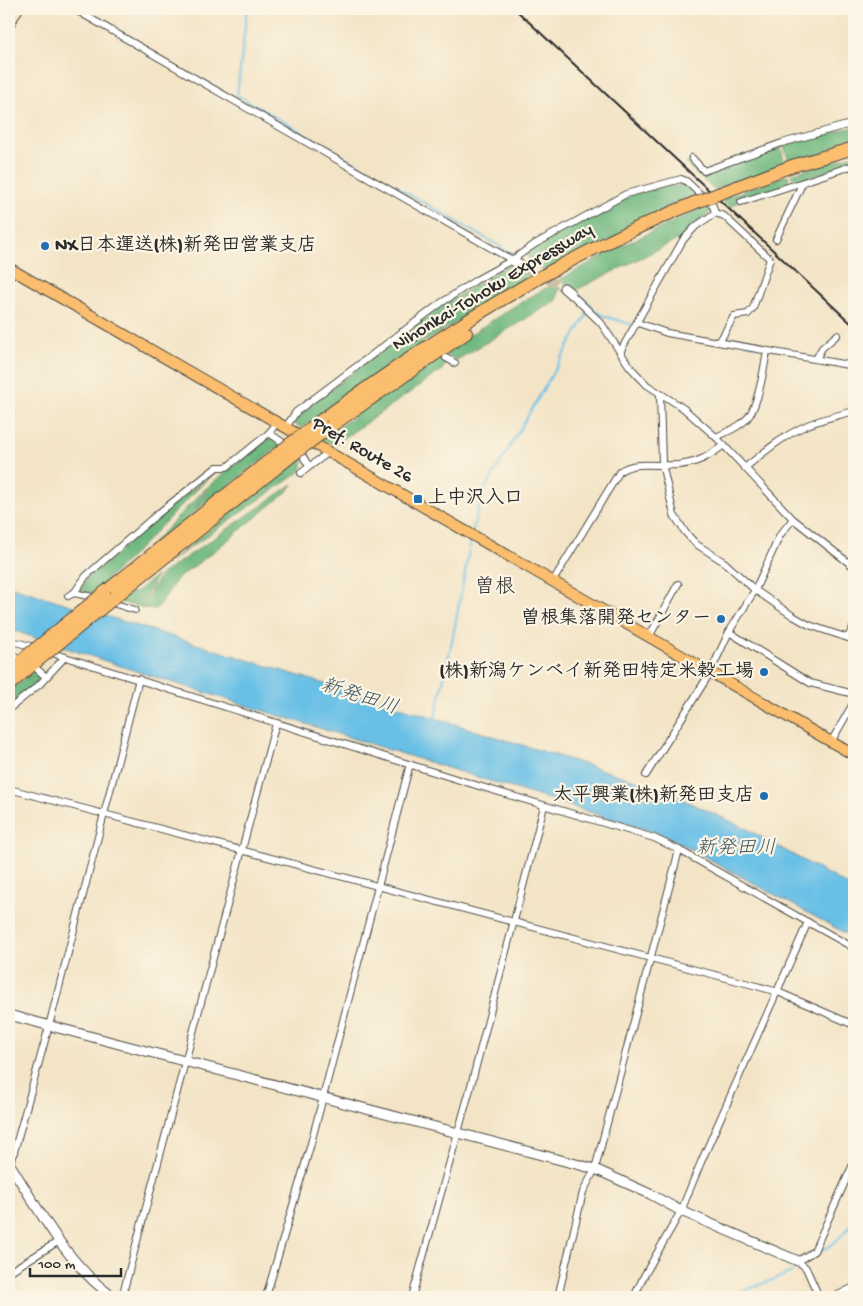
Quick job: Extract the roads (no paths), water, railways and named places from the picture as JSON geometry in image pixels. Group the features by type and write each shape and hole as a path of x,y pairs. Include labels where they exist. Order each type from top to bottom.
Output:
{"highway":[{"path":"695,205 784,168 854,148"},
{"path":"695,205 790,172 854,153"},
{"name":"Nihonkai-Tohoku Expressway","path":"25,659 109,595 325,423 535,290 620,243 695,205"},
{"path":"9,671 25,659"},
{"path":"9,685 25,659"}],"main road":[{"path":"9,25 18,9"},
{"name":"Pref. Route 26","path":"9,268 854,755"}],"street":[{"path":"74,9 524,267"},
{"path":"692,158 704,171 782,143 854,123"},
{"path":"741,202 854,165"},
{"path":"135,610 91,596 71,594 86,576 155,516 217,467 227,467 268,433 441,303 535,244 626,194 681,179 686,181 714,206 715,212"},
{"path":"776,239 803,182"},
{"path":"620,352 682,240 696,226 715,212"},
{"path":"715,212 724,216 770,259 753,308 748,314 734,316 720,342"},
{"path":"564,288 601,323 630,368 648,385 683,408 716,437 746,467 792,519 854,567"},
{"path":"638,322 667,333 854,366"},
{"path":"402,332 415,338"},
{"path":"816,359 822,348 836,334"},
{"path":"716,437 749,416 756,398 767,351"},
{"path":"446,358 455,363"},
{"path":"660,394 662,464 674,515 685,532 696,544 732,568 755,590 809,625 851,638 854,626"},
{"path":"746,467 785,438 802,428 824,419 854,411"},
{"path":"268,433 302,455 308,466"},
{"path":"553,581 620,472 631,465 676,465 695,462 708,457 724,445"},
{"path":"301,473 329,452"},
{"path":"646,775 710,673 729,632 755,590 780,535 792,519"},
{"path":"649,637 678,584"},
{"path":"729,632 810,683 854,694"},
{"path":"10,641 544,806 654,838 679,850 854,948"},
{"path":"9,709 66,657"},
{"path":"25,659 46,677"},
{"path":"113,1297 99,1287 75,1262 59,1241 9,1163 14,1152 49,1026 138,679"},
{"path":"831,742 854,702"},
{"path":"122,1297 276,723"},
{"path":"266,1297 323,1098 410,764"},
{"path":"9,789 778,992 854,1025"},
{"path":"412,1297 458,1133 544,806"},
{"path":"558,1297 584,1192 594,1169 679,850"},
{"path":"634,1297 681,1211 735,1084 808,922"},
{"path":"9,1015 594,1169 650,1194 681,1211 798,1261 806,1268 819,1297"},
{"path":"798,1261 814,1251 854,1162"},
{"path":"9,1272 59,1241"},
{"path":"834,1297 854,1287"}],"water":[{"name":"新発田川","path":"9,586 651,785 745,828 854,889 854,938 667,836 142,673 9,629"}],"waterway":[{"path":"247,9 237,95 513,254"},
{"path":"569,286 592,306 594,311 633,325"},
{"path":"473,530 482,494 592,306"},
{"path":"744,343 756,346"},
{"path":"435,719 471,540"},
{"path":"728,1297 790,1273 834,1243 854,1222"}],"tunnel":[{"path":"524,267 564,288"}],"railway":[{"path":"515,9 854,326"}],"place":[{"name":"NX日本運送(株)新発田営業支店","path":"45,246"},
{"name":"上中沢入口","path":"418,499"},
{"name":"曽根集落開発センター","path":"721,619"},
{"name":"(株)新潟ケンベイ新発田特定米穀工場","path":"764,672"},
{"name":"太平興業(株)新発田支店","path":"764,796"}],"district":[{"name":"曽根","path":"495,588"}]}
